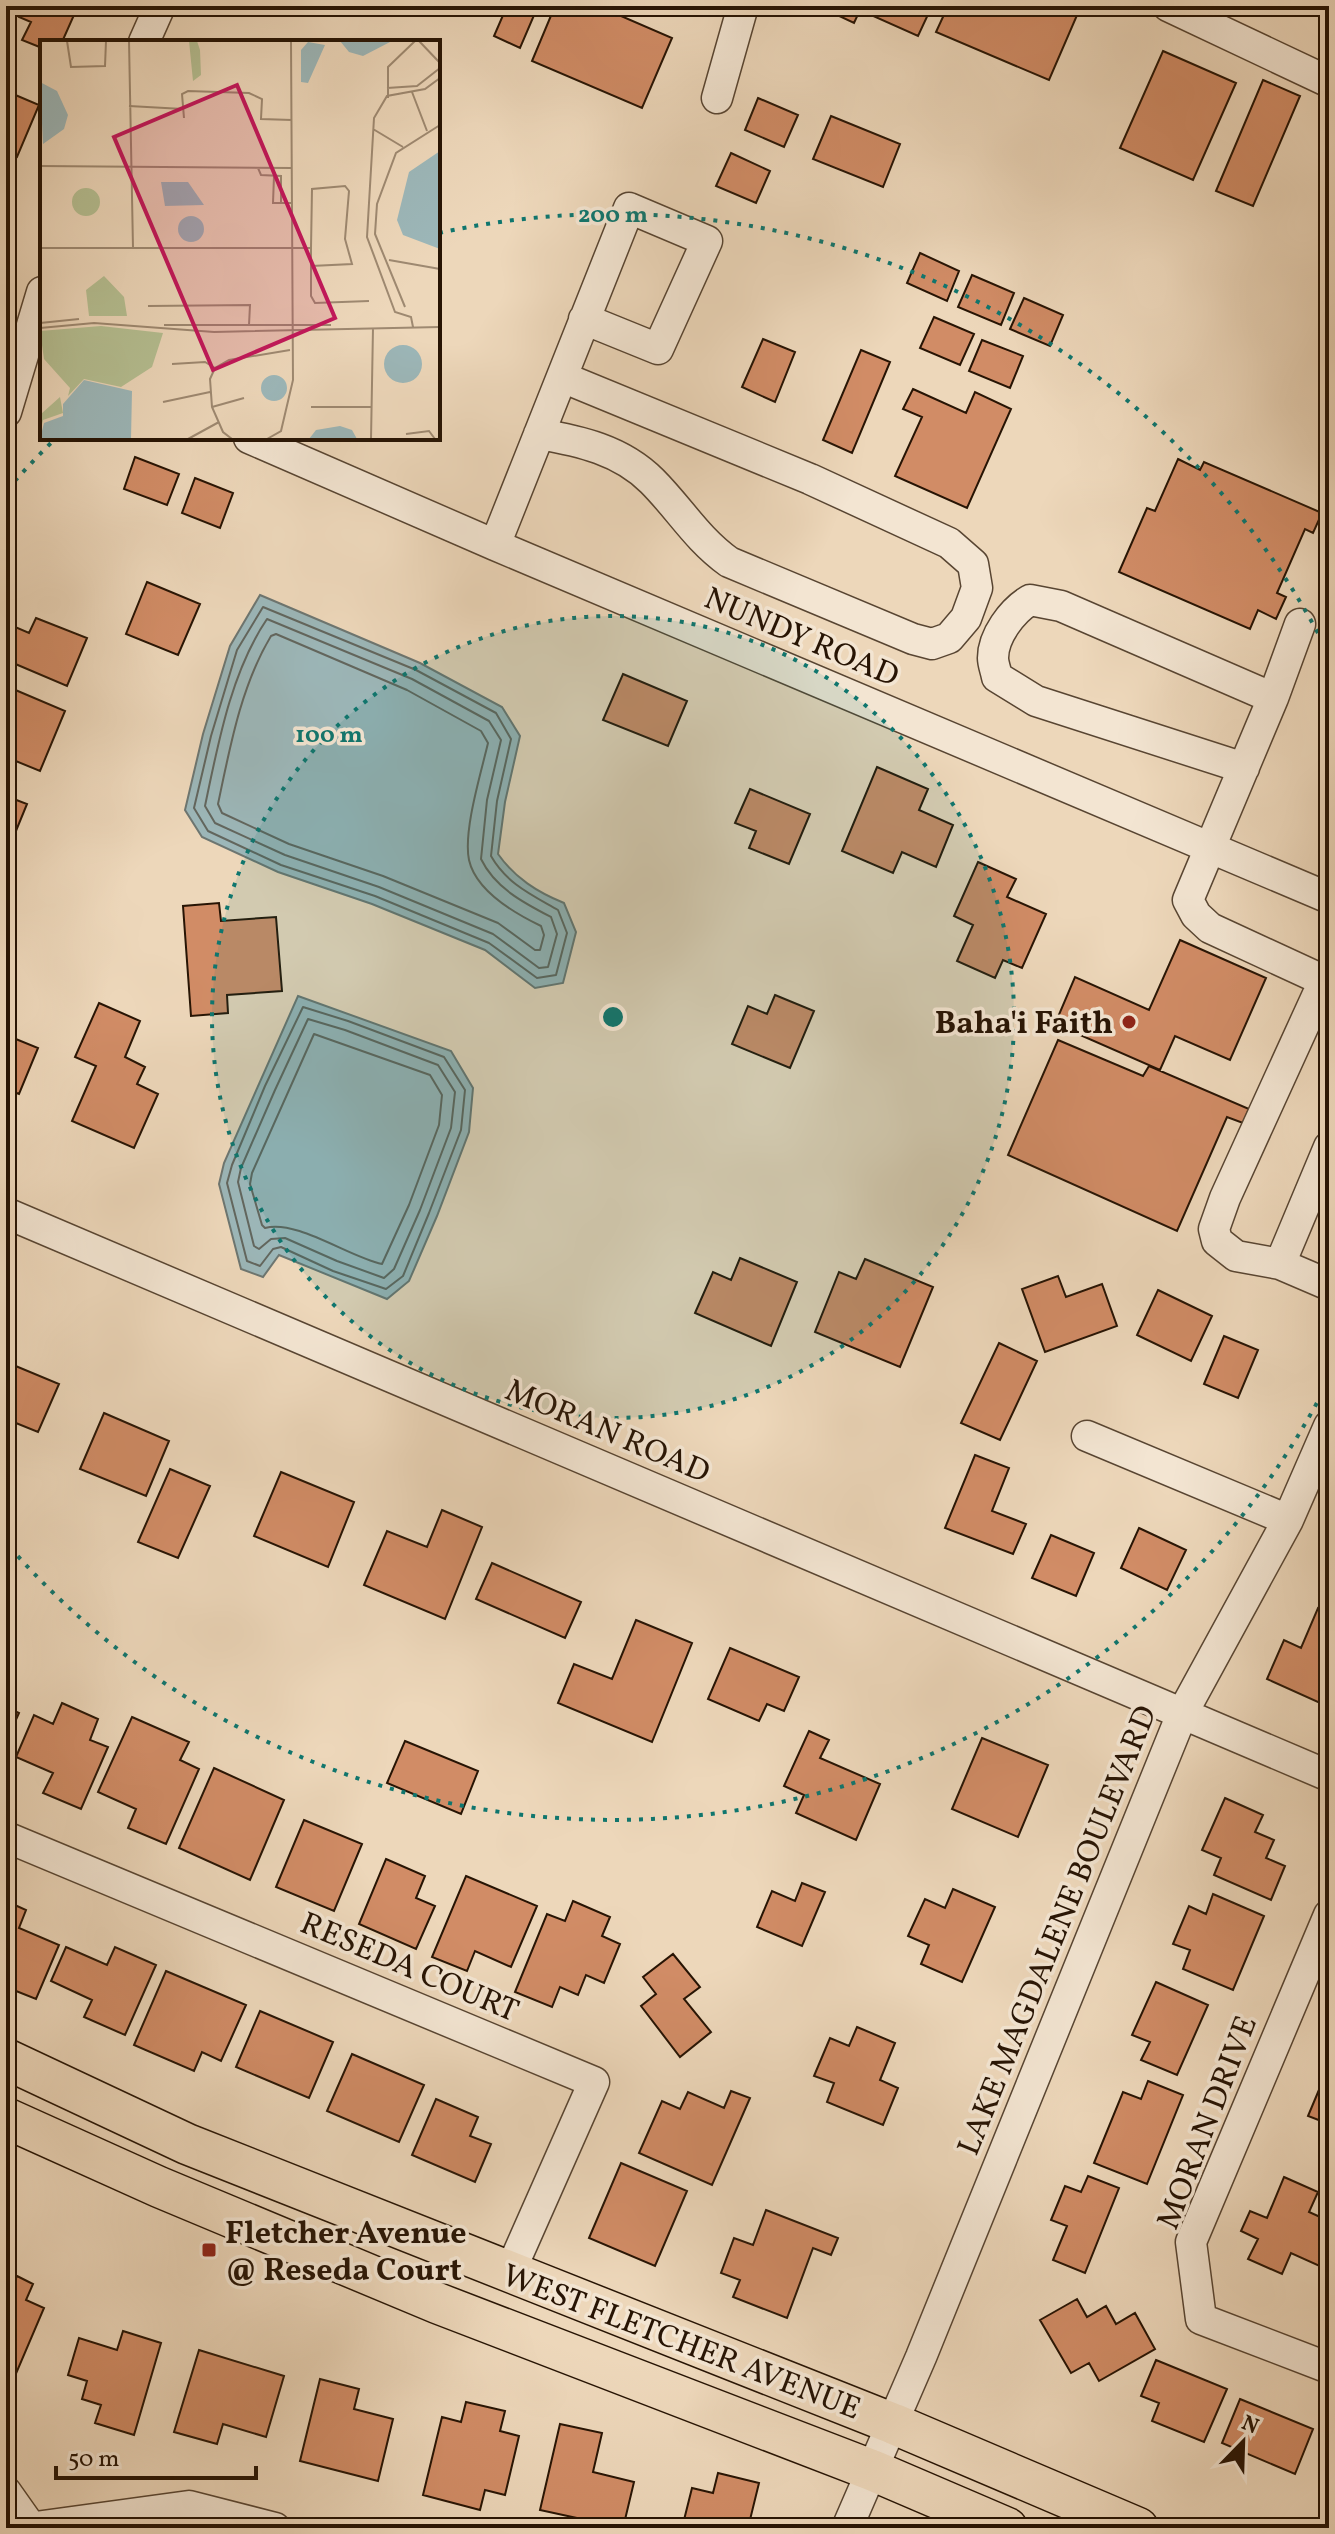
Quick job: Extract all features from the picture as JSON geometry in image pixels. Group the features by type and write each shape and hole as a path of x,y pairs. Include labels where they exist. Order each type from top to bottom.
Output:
{"main road":[{"name":"WEST FLETCHER AVENUE","path":"6,2059 187,2144 894,2424 1138,2528"},
{"name":"WEST FLETCHER AVENUE","path":"6,2118 159,2187 422,2297 874,2471 1007,2528"}],"street":[{"path":"145,40 160,6"},
{"path":"1168,6 1329,82"},
{"path":"717,98 739,7"},
{"path":"495,545 584,319 629,208 707,241 658,349 584,319"},
{"path":"6,412 40,298"},
{"path":"539,434 587,443 614,454 651,480 707,547 729,562 913,639 932,644 949,638 966,618 977,588 973,564 949,543 810,479 562,377"},
{"name":"NUNDY ROAD","path":"254,440 1329,898"},
{"path":"1244,768 1036,701 997,677 993,656 1002,631 1015,609 1030,600 1061,606 1273,698"},
{"path":"1300,624 1273,698 1188,900 1196,915 1210,928 1326,982 1225,1198 1214,1229 1217,1241 1236,1256 1280,1264 1329,1285"},
{"path":"1280,1264 1329,1147"},
{"name":"MORAN ROAD","path":"6,1213 1329,1776"},
{"name":"LAKE MAGDALENE BOULEVARD","path":"847,2528 894,2424 1182,1714 1288,1520 1329,1426"},
{"path":"1087,1436 1288,1520"},
{"name":"RESEDA COURT","path":"6,1837 594,2082 509,2274"},
{"name":"MORAN DRIVE","path":"1329,1915 1319,1967 1191,2242 1201,2319 1329,2368"},
{"path":"6,2492 29,2527 189,2506 275,2528"}],"water":[{"path":"260,595 420,663 502,707 520,736 505,802 498,854 527,883 564,903 576,932 563,983 535,988 485,950 372,904 278,872 202,837 185,810 203,734 230,646"},
{"path":"298,996 451,1051 473,1088 469,1132 437,1216 409,1281 387,1299 279,1255 263,1277 241,1269 219,1184 224,1163"}],"building":[{"path":"24,6 78,6 63,40 40,40 40,47 22,40 31,22 19,17"},
{"path":"507,6 538,6 520,48 494,36"},
{"path":"555,6 598,6 672,38 642,108 532,61"},
{"path":"818,6 932,6 918,36 860,10 854,23"},
{"path":"948,6 1081,6 1049,80 936,32"},
{"path":"1163,51 1236,83 1193,180 1120,148"},
{"path":"1263,80 1300,96 1253,206 1216,191"},
{"path":"6,91 39,105 17,157 6,152"},
{"path":"758,98 798,115 784,147 745,130"},
{"path":"831,116 900,144 883,187 813,159"},
{"path":"731,153 770,171 756,203 716,186"},
{"path":"920,253 959,271 947,301 907,283"},
{"path":"972,275 1014,293 1001,325 958,307"},
{"path":"1024,298 1063,315 1050,346 1010,329"},
{"path":"934,317 974,334 960,365 920,348"},
{"path":"763,339 795,352 775,402 742,387"},
{"path":"982,340 1023,356 1010,388 969,371"},
{"path":"861,350 890,362 852,453 823,440"},
{"path":"913,389 966,413 975,392 1011,409 967,508 895,476 922,417 903,409"},
{"path":"135,457 179,474 167,505 124,489"},
{"path":"1178,459 1200,470 1204,462 1322,513 1313,533 1305,529 1277,593 1286,597 1276,619 1258,610 1250,629 1119,572 1147,508 1155,511"},
{"path":"195,478 233,493 220,528 182,513"},
{"path":"147,582 200,604 178,655 126,634"},
{"path":"36,618 87,638 67,686 6,660 6,642 13,626 29,633"},
{"path":"623,674 687,701 668,746 603,720"},
{"path":"6,686 65,711 40,771 6,757"},
{"path":"877,767 928,789 919,810 953,825 936,867 902,852 893,873 842,851"},
{"path":"750,789 810,814 789,864 749,848 756,831 735,823"},
{"path":"6,796 27,804 9,848 6,847"},
{"path":"978,862 1016,879 1007,897 1046,914 1022,968 1003,960 995,978 957,961 973,925 954,916"},
{"path":"219,903 221,921 276,917 282,991 227,995 228,1013 191,1016 183,906"},
{"path":"1180,940 1266,978 1230,1060 1175,1036 1160,1070 1055,1024 1075,977 1149,1010"},
{"path":"775,995 814,1011 790,1068 732,1044 748,1006 767,1014"},
{"path":"99,1003 140,1021 125,1057 145,1067 137,1084 158,1094 134,1148 72,1121 96,1066 75,1057"},
{"path":"6,1035 38,1048 19,1094 6,1089"},
{"path":"1058,1040 1143,1076 1149,1066 1249,1109 1243,1123 1227,1117 1177,1231 1008,1155"},
{"path":"740,1258 797,1282 771,1346 695,1313 713,1272 731,1280"},
{"path":"865,1259 933,1287 900,1367 815,1332 839,1272 856,1279"},
{"path":"1058,1276 1066,1297 1102,1284 1117,1326 1045,1352 1022,1289"},
{"path":"1158,1290 1212,1316 1191,1361 1137,1335"},
{"path":"1224,1336 1258,1350 1238,1398 1204,1384"},
{"path":"999,1343 1037,1361 1000,1440 961,1423"},
{"path":"6,1362 59,1384 38,1432 6,1419"},
{"path":"104,1413 169,1441 146,1496 80,1469"},
{"path":"975,1455 1009,1468 992,1511 1026,1524 1013,1554 945,1528"},
{"path":"170,1469 210,1486 178,1558 138,1542"},
{"path":"281,1472 354,1502 328,1567 254,1536"},
{"path":"442,1510 482,1527 445,1619 364,1585 387,1531 427,1547"},
{"path":"1139,1528 1186,1550 1167,1590 1121,1568"},
{"path":"1051,1535 1094,1553 1076,1596 1032,1578"},
{"path":"492,1563 581,1602 565,1638 476,1599"},
{"path":"1318,1608 1329,1613 1329,1707 1267,1679 1284,1640 1301,1648"},
{"path":"636,1620 692,1643 652,1742 558,1703 574,1664 612,1679"},
{"path":"730,1648 799,1677 784,1711 767,1704 759,1721 708,1699"},
{"path":"62,1703 98,1719 90,1740 108,1747 81,1809 43,1793 53,1773 16,1757 34,1715 53,1724"},
{"path":"6,1707 19,1713 6,1742"},
{"path":"132,1717 189,1742 180,1760 199,1769 166,1844 128,1828 136,1809 98,1792"},
{"path":"809,1731 829,1740 820,1758 880,1784 856,1840 796,1813 804,1795 784,1786"},
{"path":"982,1738 1048,1765 1018,1837 952,1809"},
{"path":"405,1741 478,1771 461,1814 387,1783"},
{"path":"214,1768 284,1800 250,1880 179,1848"},
{"path":"1225,1798 1263,1815 1255,1832 1274,1840 1266,1858 1285,1866 1271,1900 1214,1875 1221,1858 1202,1850"},
{"path":"304,1820 362,1844 334,1911 276,1887"},
{"path":"386,1859 425,1876 416,1898 435,1906 416,1949 359,1924"},
{"path":"466,1876 537,1906 511,1967 475,1951 467,1971 432,1957"},
{"path":"802,1883 825,1892 802,1946 757,1927 772,1891 795,1901"},
{"path":"953,1889 995,1907 962,1982 921,1964 929,1945 908,1936 925,1899 945,1908"},
{"path":"1213,1894 1264,1916 1233,1990 1183,1969 1190,1950 1173,1944 1189,1906 1206,1914"},
{"path":"6,1901 26,1910 19,1928 59,1945 36,1999 6,1987"},
{"path":"573,1901 610,1917 602,1936 620,1944 604,1983 586,1975 578,1995 560,1987 552,2007 515,1992 547,1914 565,1921"},
{"path":"66,1947 107,1965 115,1947 156,1965 125,2035 84,2017 92,2000 51,1981"},
{"path":"673,1954 700,1987 684,1999 711,2032 680,2057 641,2006 656,1994 643,1977"},
{"path":"166,1971 246,2005 221,2061 202,2052 194,2071 134,2045"},
{"path":"1156,1982 1208,2005 1177,2075 1141,2060 1150,2042 1132,2035"},
{"path":"260,2011 333,2042 309,2098 236,2067"},
{"path":"857,2027 895,2043 880,2080 898,2088 883,2125 827,2102 834,2083 814,2076 830,2038 849,2046"},
{"path":"352,2054 424,2085 399,2142 327,2111"},
{"path":"1329,2066 1329,2124 1308,2116"},
{"path":"1148,2081 1183,2095 1147,2184 1094,2163 1123,2092 1141,2099"},
{"path":"731,2091 750,2098 712,2185 639,2153 662,2101 680,2109 688,2092 724,2108"},
{"path":"436,2099 478,2117 470,2136 491,2144 475,2182 412,2155"},
{"path":"621,2163 687,2191 655,2266 589,2238"},
{"path":"1088,2176 1119,2188 1085,2273 1053,2260 1067,2226 1051,2220 1065,2186 1081,2192"},
{"path":"1284,2177 1318,2192 1309,2212 1329,2221 1329,2257 1324,2268 1291,2253 1282,2274 1248,2259 1258,2239 1241,2231 1250,2211 1267,2218"},
{"path":"766,2210 838,2238 831,2255 813,2248 787,2318 733,2297 740,2280 721,2273 734,2238 753,2245"},
{"path":"17,2276 33,2284 26,2300 44,2308 15,2376 6,2372 6,2293 9,2294"},
{"path":"1077,2299 1087,2317 1106,2306 1116,2324 1135,2313 1155,2349 1099,2381 1089,2363 1071,2373 1040,2320"},
{"path":"123,2331 161,2343 134,2435 95,2423 101,2405 82,2399 87,2381 68,2375 79,2338 117,2350"},
{"path":"199,2350 284,2376 266,2437 223,2424 217,2444 174,2432"},
{"path":"1156,2360 1227,2389 1204,2442 1152,2421 1159,2403 1141,2396"},
{"path":"320,2379 359,2389 354,2409 393,2419 378,2481 300,2461"},
{"path":"1240,2399 1313,2429 1295,2474 1222,2443"},
{"path":"466,2402 505,2411 500,2431 519,2436 505,2495 485,2490 480,2510 423,2495 442,2417 461,2422"},
{"path":"560,2424 602,2433 593,2472 634,2482 623,2528 540,2510"},
{"path":"718,2473 759,2483 748,2528 682,2528 692,2488 713,2493"}],"place":[{"name":"Baha'i Faith","path":"1129,1022"},
{"name":"Fletcher Avenue @ Reseda Court","path":"209,2250"}]}
